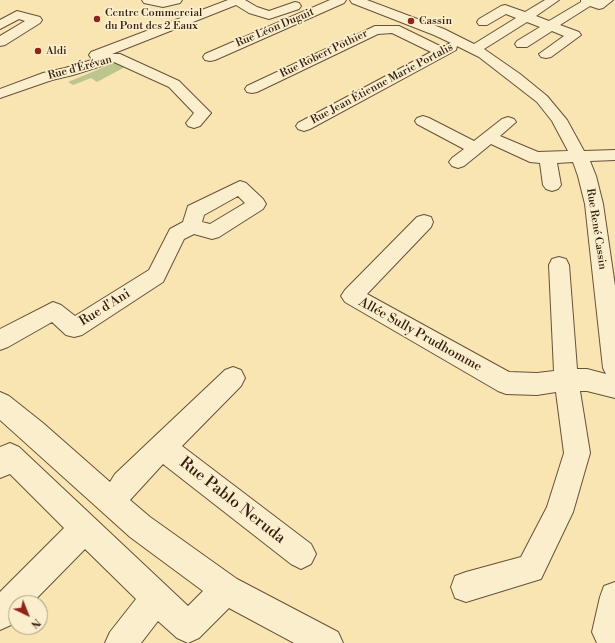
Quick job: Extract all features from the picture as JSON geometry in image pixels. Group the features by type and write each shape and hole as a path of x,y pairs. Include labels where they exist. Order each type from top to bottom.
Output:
{"street":[{"path":"148,0 163,3 176,0"},
{"path":"48,76 78,62 238,0 254,10 269,15 309,0"},
{"name":"Rue Léon Duguit","path":"210,56 340,0"},
{"name":"Rue René Cassin","path":"356,0 387,6 468,45 498,64 542,99 559,120 579,156 587,176 594,204 615,368"},
{"name":"Rue Jean Étienne Marie Portalis","path":"304,126 442,52 468,45 526,17 553,0"},
{"path":"522,44 587,3 587,1 599,5 607,0"},
{"path":"4,8 4,10 17,15 36,20 5,38 0,25 17,15"},
{"path":"483,22 505,9 574,35 546,54"},
{"name":"Rue Robert Pothier","path":"252,89 375,30 394,30 442,52"},
{"name":"Rue d'Érévan","path":"0,94 48,76 68,72 115,57 174,84 203,113 194,123"},
{"path":"423,121 475,148"},
{"path":"458,162 508,122"},
{"path":"489,137 536,158 615,155"},
{"path":"547,157 552,185"},
{"name":"Allée Sully Prudhomme","path":"424,222 352,296 506,383 537,384 566,380 587,380 615,386"},
{"name":"Rue d'Ani","path":"0,340 53,311 74,328 156,276 177,234 192,226"},
{"path":"466,588 530,569 559,512 577,453 566,380 559,265"},
{"path":"112,502 125,484 233,378"},
{"path":"0,404 34,432 140,527 226,590 327,643"},
{"name":"Rue Pablo Neruda","path":"162,447 301,554"},
{"path":"0,465 10,456 84,529 188,627 226,590"},
{"path":"0,614 84,529"},
{"path":"606,633 615,597"},
{"path":"121,643 156,598"}],"green space":[{"path":"114,63 118,63 125,67 97,82 91,78 73,85 68,82"}],"place":[{"name":"Centre Commercial du Pont des 2 Eaux","path":"97,19"},
{"name":"Cassin","path":"411,21"},
{"name":"Aldi","path":"38,51"}]}
